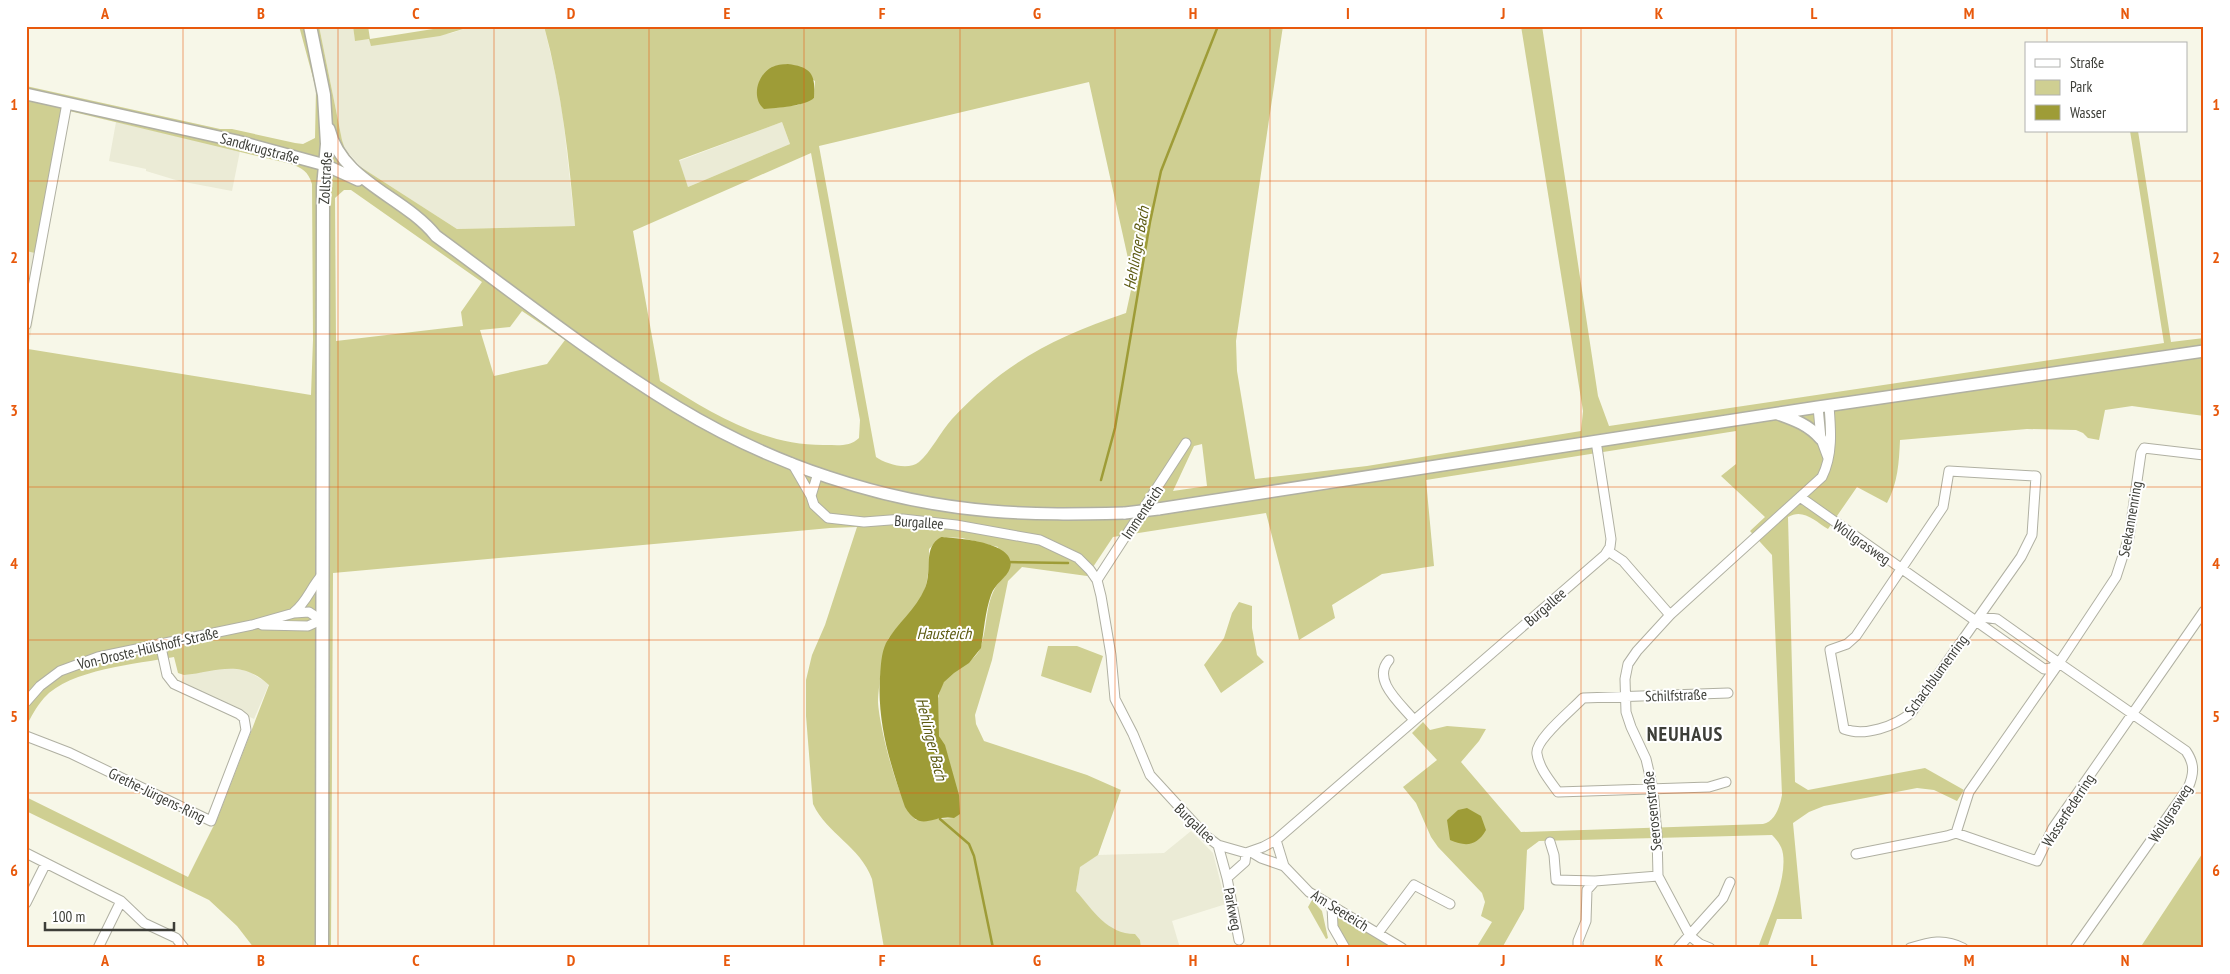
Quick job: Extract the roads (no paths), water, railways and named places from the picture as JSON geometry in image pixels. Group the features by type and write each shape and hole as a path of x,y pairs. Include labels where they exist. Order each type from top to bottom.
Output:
{"main road":[{"name":"Zollstraße","path":"310,26 322,79 327,144 325,166 322,575 322,948"}],"street":[{"name":"Sandkrugstraße","path":"26,94 238,142 325,166 364,184 436,236"},
{"path":"26,325 66,103"},
{"path":"325,115 338,153 353,170 426,224 436,236 652,391 704,422 818,473 906,497 989,511 1051,514 1158,509 1776,414 2204,351"},
{"path":"1821,439 1824,407"},
{"name":"Seerosenstraße","path":"1690,936 1658,876 1653,789 1646,759 1626,712 1625,679 1628,664 1637,650 1670,615 1822,477 1827,468 1832,438 1824,407"},
{"path":"1776,414 1802,423 1813,430 1821,439 1828,458"},
{"path":"1596,442 1609,520 1611,543 1608,551 1623,561 1670,615"},
{"name":"Immenteich","path":"1097,580 1186,443"},
{"name":"Seekannenring","path":"2060,663 2110,587 2121,566 2129,537 2141,453 2144,448 2204,455"},
{"name":"Burgallee","path":"792,463 811,496 814,505 828,518 921,521 1040,540 1078,558 1097,580 1116,702 1133,734 1150,775 1206,836 1218,845 1249,852 1276,840 1608,551"},
{"path":"1900,569 1943,507 1949,471 2036,476 2032,535 2021,557 1975,621"},
{"path":"811,496 818,473"},
{"name":"Wollgrasweg","path":"1800,497 2044,669 2051,668 2060,663"},
{"name":"Schachblumenring","path":"1900,569 1856,636 1846,644 1830,650 1844,729 1853,732 1890,726 1911,713 1975,621"},
{"path":"294,613 306,601 313,585 322,575"},
{"path":"2132,714 2204,611"},
{"name":"Von-Droste-Hülshoff-Straße","path":"26,702 44,682 60,672 98,657 252,625 294,613 309,612 322,620"},
{"name":"Wollgrasweg","path":"1975,621 1982,617 1997,619 2186,751 2191,759 2193,777 2188,788 2075,948"},
{"name":"Von-Droste-Hülshoff-Straße","path":"252,625 308,626 322,620"},
{"name":"Grethe-Jürgens-Ring","path":"26,736 70,752 211,821 246,730 246,724 239,714 174,684 167,675 160,643"},
{"path":"1390,660 1384,668 1384,680 1414,720"},
{"path":"1856,854 1956,833 1969,792 2060,663"},
{"name":"Schilfstraße","path":"1653,789 1558,792 1547,776 1536,754 1537,747 1543,738 1583,698 1728,693"},
{"name":"Wasserfederring","path":"1956,833 2037,861 2053,828 2132,714"},
{"path":"1653,789 1709,787 1726,782"},
{"name":"Am Seeteich","path":"1276,840 1284,866 1309,892 1402,948"},
{"path":"1550,842 1554,855 1556,880 1595,880 1658,876"},
{"name":"Parkweg","path":"1218,845 1227,878 1239,940"},
{"name":"Parkweg","path":"1227,878 1245,862 1249,852"},
{"name":"Am Seeteich","path":"1249,852 1284,866"},
{"path":"26,853 121,901 144,923 176,938 184,948"},
{"path":"26,903 46,863"},
{"path":"1578,948 1578,941 1586,920 1587,890 1595,880"},
{"path":"1678,948 1724,898 1730,882"},
{"path":"1378,933 1414,885 1450,904"},
{"path":"98,948 121,901"},
{"path":"1332,907 1333,927 1345,948"},
{"path":"1690,936 1700,944 1710,948"},
{"path":"1910,948 1938,941 1954,943 1963,948"}],"water":[{"path":"788,64 802,67 810,73 814,83 814,98 798,105 764,109 758,99 759,81 772,67"},
{"name":"Hausteich","path":"941,537 972,540 996,547 1005,552 1010,559 1010,568 991,595 981,648 969,663 944,682 938,696 939,736 945,745 959,795 960,814 954,818 946,817 922,821 916,820 905,807 894,775 883,727 880,677 882,655 886,643 921,596 927,581 932,547"},
{"path":"1467,808 1481,816 1486,830 1475,842 1461,844 1450,840 1447,820 1458,810"}],"waterway":[{"name":"Hehlinger Bach","path":"1101,480 1115,428 1150,222 1161,171 1218,26"},
{"name":"Hehlinger Bach","path":"1007,562 1068,563"},
{"name":"Hehlinger Bach","path":"940,816 940,819 969,844 974,856 993,948"}],"district":[{"name":"NEUHAUS","path":"1685,734"}]}
